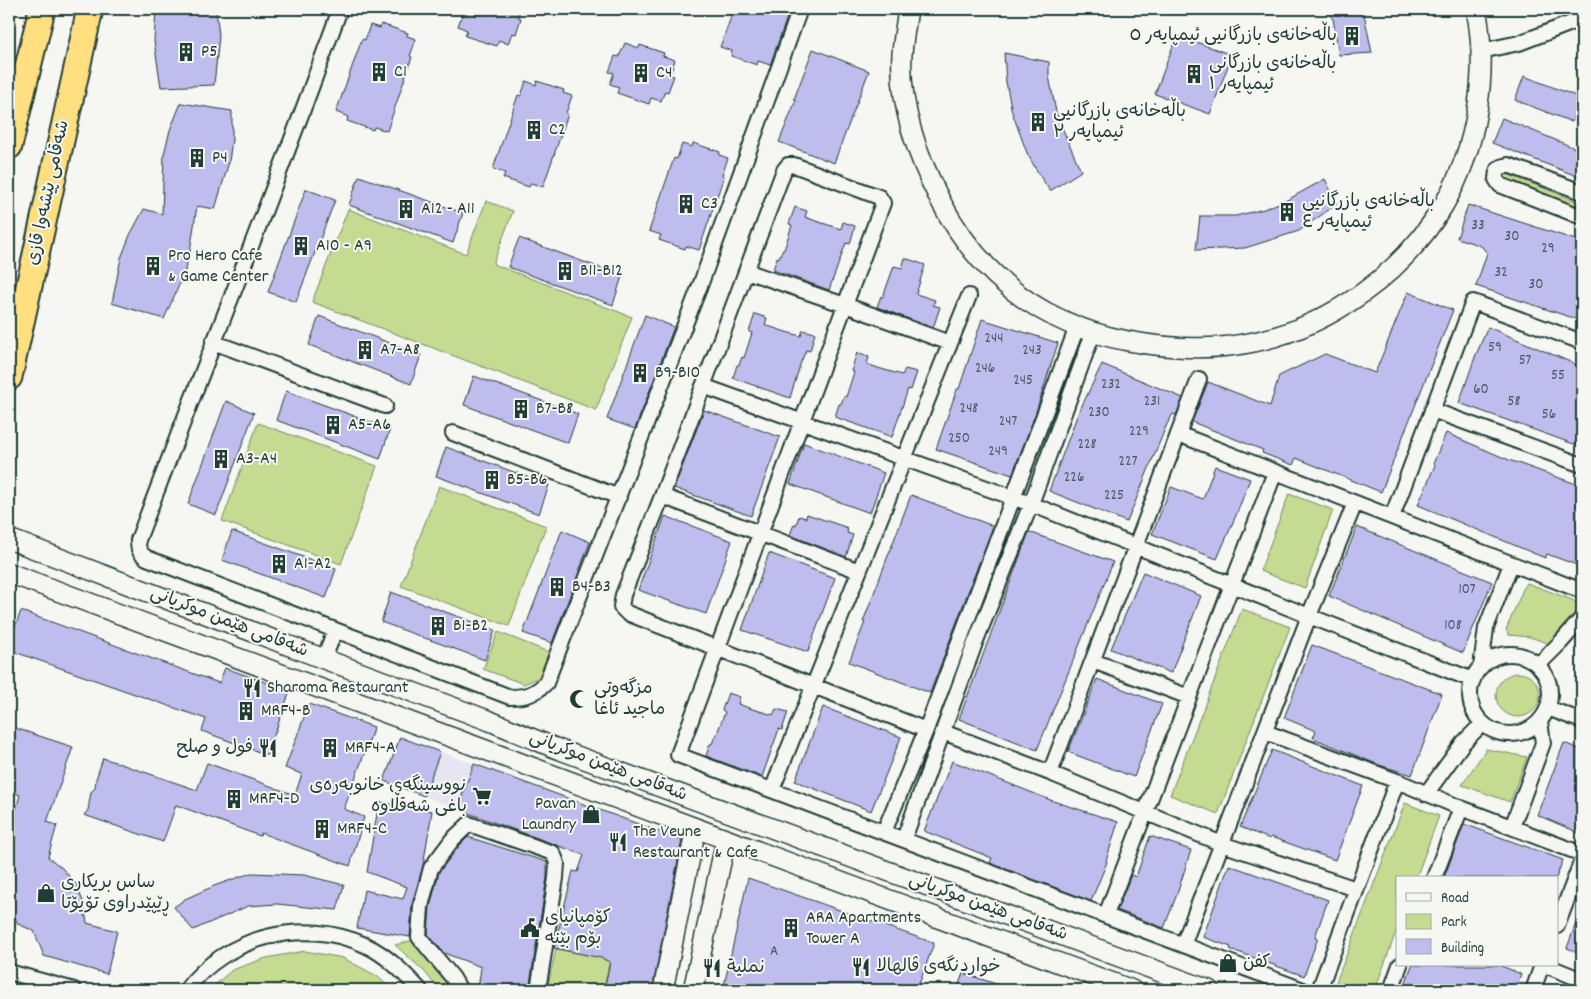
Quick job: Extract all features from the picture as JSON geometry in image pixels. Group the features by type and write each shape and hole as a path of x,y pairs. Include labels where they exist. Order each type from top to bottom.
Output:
{"highway":[{"path":"9,146 14,102 42,9"},
{"name":"شەقامی پێشەوا قازی","path":"9,377 90,9"}],"street":[{"path":"340,9 297,127 138,540 138,549 146,558 510,697 531,695 540,690 546,683 701,283 800,9"},
{"path":"895,9 896,48 908,121 924,167 946,212 968,246 1010,288 1044,312 1085,330 1152,346 1173,348 1236,346 1263,340 1299,328 1326,316 1358,296 1392,269 1406,255 1443,206 1453,187 1468,148 1480,82 1480,51 1476,9"},
{"path":"902,79 902,54 908,9"},
{"path":"1480,51 1519,42 1582,19"},
{"path":"926,730 814,686 716,648 627,613 621,607 623,595 784,170 788,165 794,165 879,198 883,203 716,648 678,755 1303,990"},
{"path":"1582,192 1508,165 1501,166 1497,171 1496,179 1500,185 1582,217"},
{"path":"746,272 950,343"},
{"path":"772,790 968,296"},
{"path":"1392,517 1473,302 1582,342"},
{"path":"884,832 926,730 1062,368 1085,330"},
{"path":"904,839 975,643 1031,504 1078,375 1085,330"},
{"path":"213,342 385,406"},
{"path":"1062,368 1078,375"},
{"path":"1050,773 1199,379"},
{"path":"703,386 1031,504 1473,680"},
{"path":"1432,410 1582,465"},
{"path":"453,433 619,496"},
{"path":"1178,434 1582,591"},
{"path":"1106,915 1275,472"},
{"path":"662,496 859,571"},
{"path":"1184,945 1309,616 1355,503"},
{"name":"شەقامی هێمن موکریانی","path":"9,539 490,721 592,762 1209,990"},
{"path":"1481,667 1486,628 1511,564"},
{"name":"شەقامی هێمن موکریانی","path":"9,572 1132,990"},
{"path":"117,612 126,584"},
{"path":"1538,665 1562,642 1582,618"},
{"path":"324,659 335,630"},
{"path":"1503,655 1516,655 1528,658 1538,665 1545,674 1549,685 1550,697 1548,708 1540,721 1530,729 1506,734 1494,730 1483,723 1476,714 1470,692 1473,680 1481,667 1491,659 1503,655"},
{"path":"1093,661 1189,697"},
{"path":"1548,708 1582,721"},
{"path":"1512,827 1543,743 1540,721"},
{"path":"1426,794 1464,743 1483,723"},
{"path":"942,732 1050,773 1222,844 1356,889"},
{"path":"1265,732 1397,781 1461,808 1582,854"},
{"path":"517,761 528,737"},
{"path":"1319,990 1397,781"},
{"path":"1435,876 1461,808"},
{"path":"460,990 453,978 419,937 421,906 431,868 452,840 469,824 553,853 557,862 538,990"},
{"path":"663,990 696,828"},
{"path":"694,990 726,840"},
{"path":"1558,923 1582,860"},
{"path":"186,990 195,978 223,955 257,939 293,932 330,934 365,945 396,964 420,990"},
{"path":"1391,990 1400,966"},
{"path":"1533,990 1543,966"},
{"path":"1546,966 1582,980"},
{"path":"9,972 74,990"}],"shaded area":[{"path":"440,752 474,764 457,809 424,796"}],"green space":[{"path":"1502,172 1582,203 1582,212 1498,180"},
{"path":"486,201 513,211 493,264 632,317 596,410 312,302 348,209 466,254"},
{"path":"258,423 377,466 341,564 222,521"},
{"path":"439,486 546,526 509,626 401,586"},
{"path":"1289,494 1333,510 1305,588 1260,571"},
{"path":"1527,583 1570,599 1579,606 1576,615 1550,644 1530,637 1509,635 1506,630"},
{"path":"1242,609 1290,627 1218,814 1170,795"},
{"path":"498,632 551,653 540,677 524,684 483,669"},
{"path":"1522,673 1534,679 1539,686 1539,704 1534,711 1527,716 1514,717 1506,714 1499,707 1496,691 1499,683 1506,676"},
{"path":"1486,749 1527,757 1510,802 1462,785"},
{"path":"1405,803 1439,816 1417,876 1396,876 1396,932 1375,990 1333,990"},
{"path":"414,940 437,965 453,990 439,990 424,971 395,945"},
{"path":"556,949 610,959 604,990 570,990 548,985"},
{"path":"305,951 343,958 377,976 392,990 209,990 232,970 266,958"}],"building":[{"name":"P5","path":"156,9 216,9 219,36 214,85 161,87 154,41"},
{"path":"464,9 520,9 518,17 521,18 516,34 512,33 508,44 499,40 497,46 465,36 467,30 458,26"},
{"path":"734,9 790,9 770,65 758,61 757,65 731,56 732,51 720,47"},
{"name":"باڵەخانەی بازرگانیی ئیمپایەر ٥","path":"1325,9 1363,9 1372,53 1339,55 1333,19"},
{"name":"C1","path":"381,24 408,33 407,36 416,39 410,56 412,57 387,131 374,127 373,130 347,121 348,117 336,112 362,39 365,40 370,25 380,28"},
{"name":"باڵەخانەی بازرگانی ئیمپایەر ١","path":"1177,35 1232,55 1210,114 1155,94"},
{"name":"C4","path":"625,43 639,48 640,45 664,53 663,56 675,60 670,75 674,76 668,92 665,91 661,101 651,98 649,104 617,93 619,87 610,84 614,73 609,72 615,56 619,57"},
{"path":"813,49 869,71 834,163 779,142 796,100 794,99"},
{"name":"باڵەخانەی بازرگانیی ئیمپایەر ٣","path":"1004,53 1049,62 1049,76 1056,112 1081,171 1050,191 1027,153 1012,112 1006,82"},
{"path":"1524,76 1581,98 1572,122 1515,100"},
{"name":"C2","path":"526,81 536,85 537,81 564,90 563,93 572,96 566,113 568,114 543,187 531,183 529,187 503,178 505,173 493,169 518,95 521,96"},
{"path":"181,103 232,111 232,139 229,162 215,209 197,206 190,252 184,274 164,319 112,303 121,258 130,235 144,209 162,214 164,154 170,130"},
{"path":"1502,118 1582,151 1582,178 1492,143"},
{"name":"C3","path":"693,143 720,152 719,155 728,158 722,175 724,176 699,250 686,246 685,249 659,240 661,235 649,231 674,158 677,159 682,144 692,147"},
{"name":"A12 - A11","path":"359,176 463,213 453,243 349,205"},
{"name":"باڵەخانەی بازرگانیی ئیمپایەر ٤","path":"1325,179 1337,204 1299,231 1245,248 1196,250 1200,216 1236,216 1264,209 1289,199"},
{"name":"A10 - A9","path":"306,189 335,200 296,302 268,292"},
{"path":"1468,205 1582,242 1582,310 1579,320 1476,286 1487,253 1481,246 1457,238"},
{"path":"795,207 807,211 805,217 841,229 843,222 855,226 850,244 846,243 829,290 773,270 777,257 779,258 782,250 784,250 792,225 789,224"},
{"name":"B11-B12","path":"519,238 622,276 613,305 508,267"},
{"path":"905,258 925,265 916,294 935,300 933,305 940,307 933,328 877,307 881,296 883,297 894,266 902,268"},
{"path":"1408,292 1453,310 1381,492 1296,458 1293,465 1262,453 1263,450 1192,422 1208,382 1270,406 1279,376 1325,354 1375,373"},
{"path":"755,314 767,318 765,325 786,332 801,336 803,330 815,333 810,351 806,350 801,362 790,398 733,378 737,365 739,365 742,357 744,358 752,333 749,332"},
{"name":"B9-B10","path":"645,315 674,327 635,429 607,419"},
{"name":"A7-A8","path":"319,316 421,355 411,384 309,345"},
{"path":"982,319 1058,343 1035,415 1012,475 936,449 957,389 959,389"},
{"path":"1488,327 1582,367 1582,447 1459,403"},
{"path":"857,353 869,357 867,364 878,368 902,375 905,369 917,372 911,390 908,389 892,437 835,417 839,404 841,404 844,396 846,397 854,372 851,371"},
{"path":"1102,364 1183,398 1176,415 1173,414 1167,424 1127,522 1049,491 1077,416"},
{"name":"B7-B8","path":"474,376 578,414 568,443 464,405"},
{"name":"A5-A6","path":"286,391 390,429 380,459 276,420"},
{"name":"A3-A4","path":"226,401 254,413 216,515 188,504"},
{"path":"704,410 780,437 751,516 674,488"},
{"path":"1446,433 1509,460 1582,486 1582,567 1547,554 1545,558 1418,505"},
{"path":"804,443 884,473 870,513 790,484"},
{"name":"B5-B6","path":"446,447 549,485 539,514 436,476"},
{"path":"1215,466 1250,479 1217,559 1152,534 1171,487 1203,499"},
{"path":"911,495 993,526 930,693 849,662"},
{"path":"807,514 848,528 847,533 853,535 846,557 790,535 799,516 806,518"},
{"path":"665,516 732,541 706,614 638,590"},
{"path":"1357,527 1492,582 1463,653 1329,596"},
{"name":"B4-B3","path":"562,530 590,542 552,643 523,633"},
{"name":"A1-A2","path":"232,531 336,569 326,598 222,560"},
{"path":"1029,532 1113,562 1037,750 959,719"},
{"path":"769,553 835,578 808,652 742,630"},
{"path":"1143,572 1201,596 1171,673 1111,649"},
{"name":"B1-B2","path":"391,592 495,630 485,660 381,622"},
{"path":"21,611 219,683 225,668 290,691 267,755 202,731 206,719 9,650 9,643"},
{"path":"1312,645 1442,694 1412,775 1379,765 1313,738 1316,731 1284,718"},
{"path":"1097,679 1162,704 1134,777 1068,752"},
{"path":"728,693 740,697 738,704 749,708 773,715 776,709 788,712 782,730 779,729 762,777 706,756 725,712 722,710"},
{"path":"309,704 374,727 344,809 364,817 350,866 261,833 260,836 176,805 163,842 84,815 88,810 91,792 95,788 103,758 197,790 207,763 295,795 302,774 285,768"},
{"path":"823,707 901,737 871,811 795,781"},
{"name":"ساس بریکاری ڕێپێدراوی تۆیۆتا","path":"9,726 73,747 47,822 57,825 48,857 62,868 76,884 84,904 87,923 117,931 107,974 44,956 34,931 18,924 14,916 14,896 9,889 9,835 20,795 9,791"},
{"path":"400,737 440,752 424,796 384,781"},
{"path":"1564,743 1582,750 1582,834 1537,815"},
{"path":"1272,750 1363,786 1335,860 1240,827"},
{"path":"952,761 1053,801 1118,822 1107,862 1091,901 990,863 992,858 924,831"},
{"path":"474,764 682,840 652,990 604,990 610,962 601,958 554,948 573,871 578,872 584,855 457,809"},
{"path":"379,802 432,811 423,866 412,904 410,937 357,928 364,890 403,899 407,887 367,872"},
{"path":"1464,824 1563,860 1557,876 1445,876"},
{"path":"1150,836 1191,850 1164,928 1117,910 1131,875 1136,877"},
{"path":"468,837 547,862 547,877 529,990 478,990 481,967 444,953 428,934 430,907 439,872"},
{"path":"1229,865 1328,900 1315,937 1318,938 1304,976 1203,937"},
{"path":"251,873 304,875 344,885 337,910 277,904 248,906 193,930 174,907 185,899 214,886"},
{"path":"748,878 934,943 917,990 723,990"},
{"path":"1582,910 1582,954 1567,948"},
{"path":"1412,966 1501,966 1521,974 1515,990 1403,990"},
{"path":"963,973 1008,988 1008,990 957,990"}],"place":[{"name":"باڵەخانەی بازرگانیی ئیمپایەر ٥","path":"1352,36"},
{"name":"P5","path":"186,52"},
{"name":"C1","path":"379,72"},
{"name":"C4","path":"641,73"},
{"name":"باڵەخانەی بازرگانی ئیمپایەر ١","path":"1194,74"},
{"name":"باڵەخانەی بازرگانیی ئیمپایەر ٣","path":"1038,122"},
{"name":"C2","path":"534,130"},
{"name":"P4","path":"197,158"},
{"name":"C3","path":"686,204"},
{"name":"A12 - A11","path":"406,209"},
{"name":"باڵەخانەی بازرگانیی ئیمپایەر ٤","path":"1287,212"},
{"name":"A10 - A9","path":"301,246"},
{"name":"Pro Hero Cafe & Game Center","path":"153,266"},
{"name":"B11-B12","path":"565,271"},
{"name":"A7-A8","path":"365,350"},
{"name":"B9-B10","path":"640,373"},
{"name":"B7-B8","path":"521,409"},
{"name":"A5-A6","path":"333,425"},
{"name":"A3-A4","path":"221,459"},
{"name":"B5-B6","path":"492,480"},
{"name":"A1-A2","path":"279,564"},
{"name":"B4-B3","path":"557,587"},
{"name":"B1-B2","path":"438,626"},
{"name":"Sharoma Restaurant","path":"252,688"},
{"name":"مزگەوتی ماجید ئاغا","path":"579,699"},
{"name":"MRF4-B","path":"246,711"},
{"name":"فول و صلح","path":"268,748"},
{"name":"MRF4-A","path":"330,748"},
{"name":"نووسینگەی خانوبەرەی باغی شەقڵاوە","path":"482,796"},
{"name":"MRF4-D","path":"234,799"},
{"name":"Pavan Laundry","path":"591,814"},
{"name":"MRF4-C","path":"322,829"},
{"name":"The Veune Restaurant & Cafe","path":"618,842"},
{"name":"ساس بریکاری ڕێپێدراوی تۆیۆتا","path":"46,893"},
{"name":"کۆمپانیای بۆم بێنە","path":"530,928"},
{"name":"ARA Apartments Tower A","path":"791,928"},
{"name":"كفن","path":"1228,963"},
{"name":"خواردنگەی ڤالهالا","path":"861,967"},
{"name":"نملية","path":"712,968"}]}
